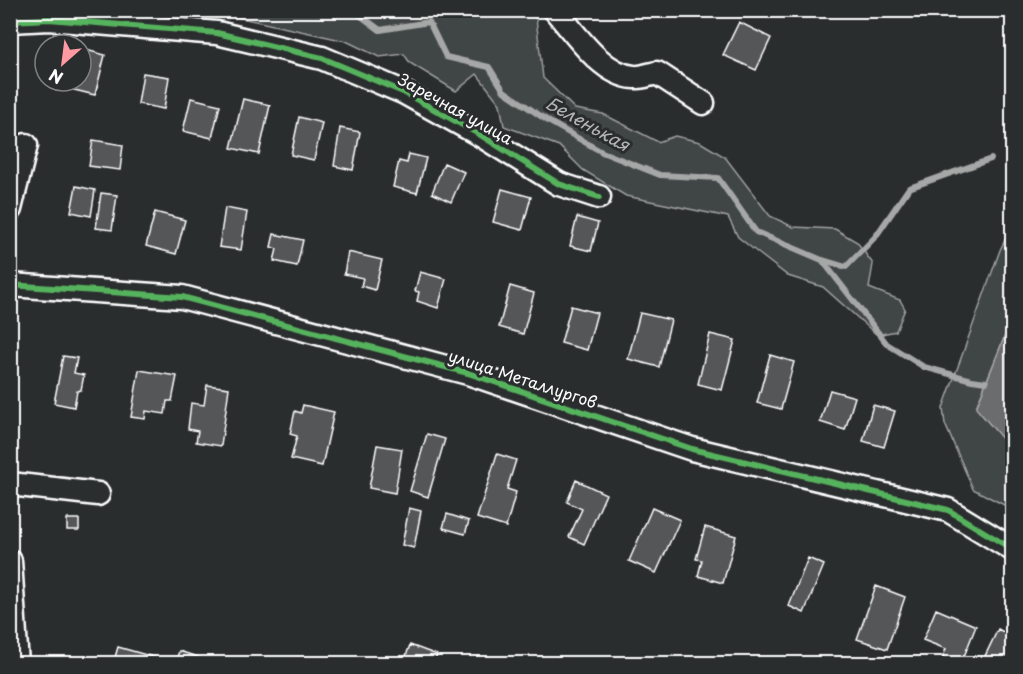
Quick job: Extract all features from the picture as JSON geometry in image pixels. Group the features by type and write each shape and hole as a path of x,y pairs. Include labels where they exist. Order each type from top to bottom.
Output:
{"street":[{"path":"555,10 605,67 618,75 636,78 657,72 703,103"},
{"name":"Заречная улица","path":"10,21 49,19 217,33 322,58 403,92 559,183 599,197"},
{"path":"10,209 26,145"},
{"name":"улица Металлургов","path":"10,285 182,297 468,372 692,449 948,510 1012,549"},
{"path":"10,484 98,494"},
{"path":"10,561 17,663"}],"shaded area":[{"path":"209,11 520,11 536,18 543,78 575,109 603,114 658,142 675,136 700,142 725,157 770,216 793,227 835,229 857,242 873,264 869,288 900,300 905,309 896,331 877,335 823,287 788,276 738,237 728,217 626,196 583,170 559,146 504,126 500,104 477,74 456,91 410,63 404,54 379,57 346,41"},
{"path":"1011,228 1012,310 1006,333 976,407 1012,450 1012,509 973,489 945,424 943,408 1000,250"},
{"path":"1012,310 1012,450 976,408 1006,333"}],"building":[{"path":"739,22 771,38 756,70 723,55"},
{"path":"93,52 105,55 95,95 87,93 93,93"},
{"path":"143,73 169,77 164,109 138,104"},
{"path":"191,98 220,105 212,138 183,131"},
{"path":"243,99 270,105 259,154 231,148"},
{"path":"299,117 322,123 314,160 291,155"},
{"path":"340,128 360,132 353,170 334,166"},
{"path":"93,140 123,145 120,170 89,166"},
{"path":"409,154 426,158 417,193 393,187 399,161 407,163"},
{"path":"444,163 464,172 451,202 432,193"},
{"path":"76,186 95,190 91,216 71,212"},
{"path":"502,189 531,197 522,230 493,222"},
{"path":"101,193 117,195 112,230 96,228"},
{"path":"225,208 247,212 241,250 219,247"},
{"path":"155,212 185,220 176,254 146,246"},
{"path":"577,217 598,223 591,251 570,246"},
{"path":"274,234 303,240 297,266 274,261 277,249 271,247"},
{"path":"348,252 382,260 375,290 361,286 363,278 344,274"},
{"path":"420,272 446,279 438,308 417,301 419,292 415,291"},
{"path":"510,286 534,293 523,334 499,327"},
{"path":"571,306 597,313 587,350 561,343"},
{"path":"640,313 671,320 659,367 628,359"},
{"path":"710,334 735,340 722,390 698,384"},
{"path":"770,355 794,362 781,409 757,403"},
{"path":"63,356 77,358 74,373 84,375 81,390 77,391 74,407 54,403"},
{"path":"139,370 177,376 172,401 167,401 165,414 146,411 145,419 131,417"},
{"path":"207,385 229,388 221,446 196,442 198,431 188,429 191,403 204,405"},
{"path":"830,390 855,397 845,430 820,422"},
{"path":"303,405 334,412 322,466 291,459 297,436 290,434 295,411 301,413"},
{"path":"873,405 895,411 884,447 863,441"},
{"path":"427,434 445,439 428,497 410,491"},
{"path":"377,445 402,449 395,493 369,488"},
{"path":"497,454 516,460 507,489 516,492 506,527 477,518"},
{"path":"576,480 606,494 584,544 569,537 582,509 567,502"},
{"path":"409,508 421,511 414,548 402,545"},
{"path":"652,508 680,520 656,573 629,561"},
{"path":"447,514 469,521 465,534 443,528"},
{"path":"67,519 79,519 79,530 67,530"},
{"path":"705,527 736,536 723,583 698,576 702,560 696,559"},
{"path":"808,558 824,565 804,613 789,606"},
{"path":"876,586 905,597 887,649 857,639"},
{"path":"936,609 976,626 961,664 940,664 946,649 923,640"},
{"path":"998,629 1012,637 1012,647 1004,664 977,664 980,657 984,658"},
{"path":"410,645 437,655 434,664 403,664"},
{"path":"118,647 157,658 155,664 113,664"},
{"path":"179,651 219,664 175,664"}],"waterway":[{"name":"Беленькая","path":"353,10 380,30 429,22 446,57 489,67 504,91 548,121 602,152 660,175 718,178 756,232 822,260 887,344 924,367 986,382"},
{"path":"823,260 846,267 876,236 909,188 991,159"}],"cycle path":[{"path":"10,21 49,19 217,33 322,58 403,92 482,136 559,184 599,197"},
{"path":"10,285 182,297 468,373 692,449 948,510 1012,549"}]}
